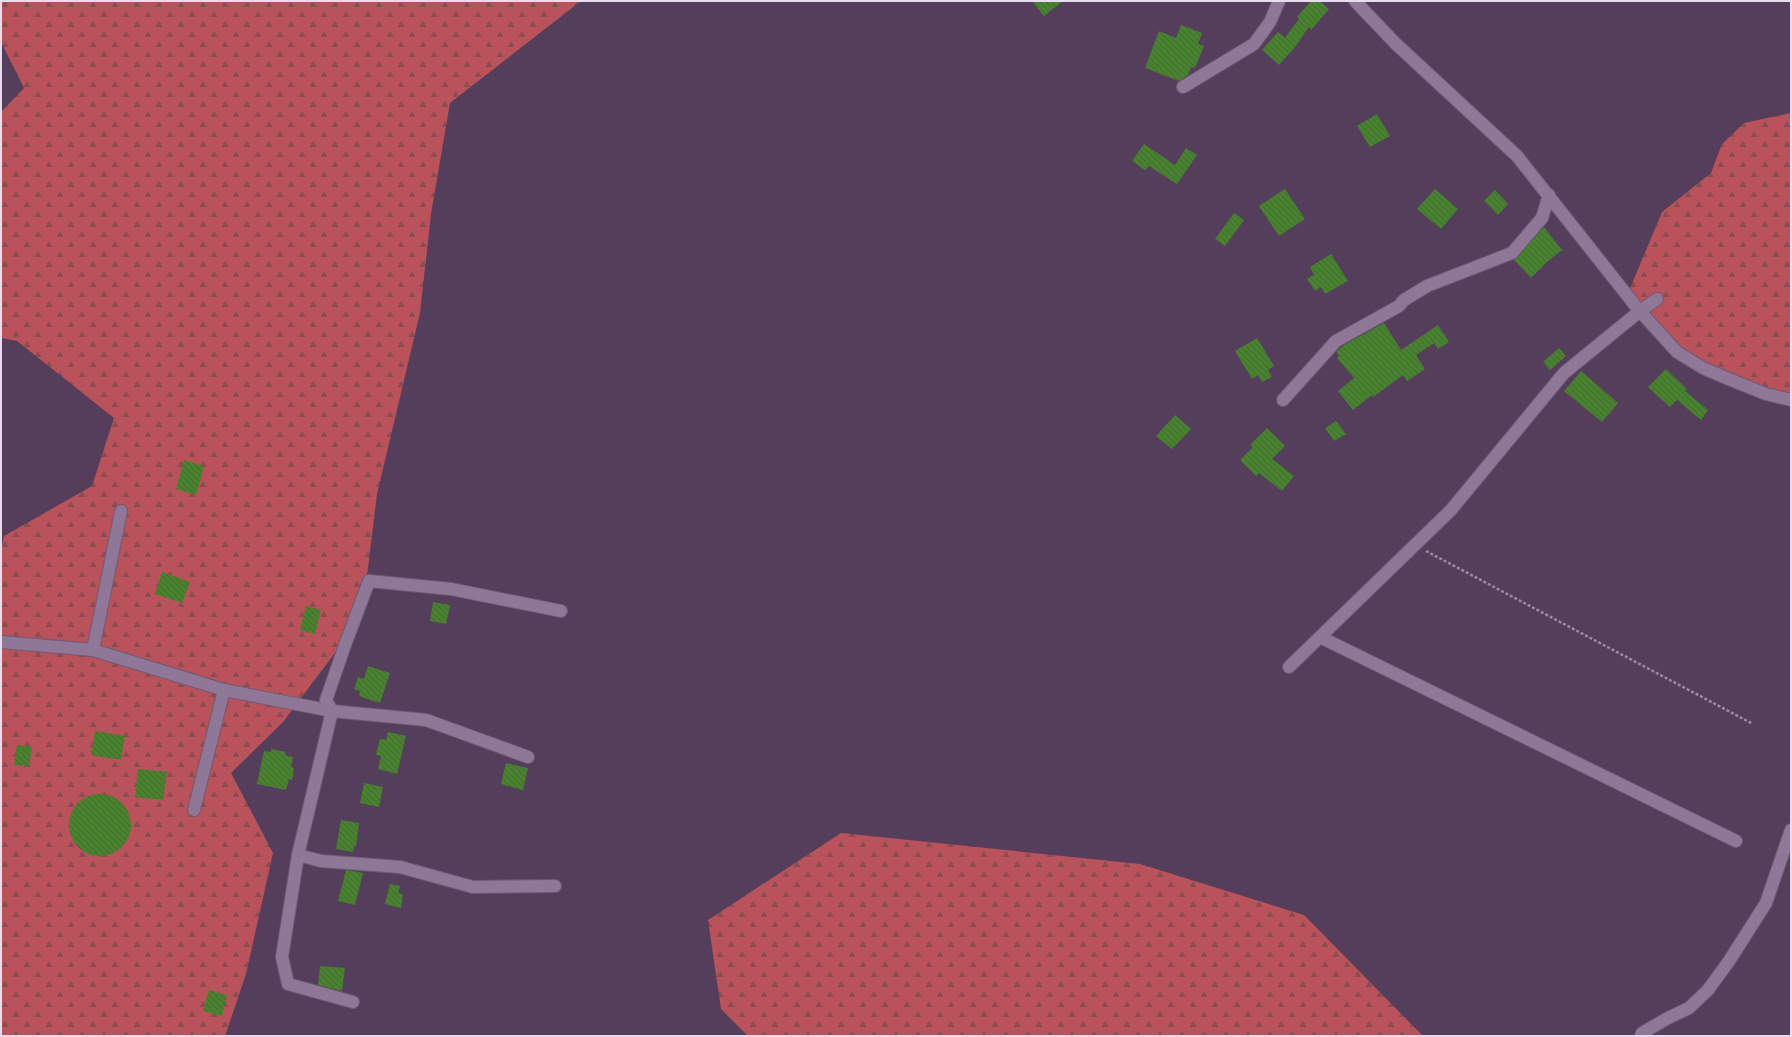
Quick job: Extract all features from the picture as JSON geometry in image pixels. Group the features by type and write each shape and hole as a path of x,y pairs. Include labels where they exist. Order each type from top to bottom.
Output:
{"street":[{"path":"1183,87 1254,44 1270,22 1279,1"},
{"path":"1355,1 1395,43 1516,156 1549,195 1640,311 1677,352 1691,361 1731,380 1766,394 1791,400"},
{"path":"1283,400 1336,341 1399,306 1404,300 1427,286 1512,253 1542,218 1549,195"},
{"path":"1289,667 1452,510 1564,373 1657,299"},
{"path":"93,650 121,511"},
{"path":"353,1002 288,984 282,957 298,855 332,712 326,700 344,645 369,581 451,590 561,611"},
{"path":"1320,637 1736,841"},
{"path":"1,642 93,650 224,690 332,712 426,720 528,757"},
{"path":"194,810 224,690"},
{"path":"1641,1036 1668,1018 1689,1008 1708,990 1730,961 1766,903 1791,830"},
{"path":"298,855 321,861 400,867 473,887 555,886"}],"path":[{"path":"1415,545 1753,724"}],"green space":[{"path":"1,1 581,1 450,103 431,214 420,313 377,494 362,617 283,722 231,773 273,853 246,974 225,1036 1,1036 1,551 4,536 92,486 114,418 17,341 1,338 1,112 24,88 1,42"},
{"path":"1791,113 1791,401 1674,352 1626,298 1662,212 1711,173 1722,144 1744,123"},
{"path":"841,833 1140,864 1304,915 1423,1036 748,1036 721,1009 708,920"}],"building":[{"path":"1032,1 1063,1 1044,16"},
{"path":"1311,1 1320,1 1329,9 1311,30 1309,27 1295,47 1279,65 1262,50 1278,32 1285,38 1299,19 1297,17"},
{"path":"1181,25 1202,33 1198,44 1204,46 1195,68 1191,67 1188,75 1179,81 1145,68 1159,31 1176,38"},
{"path":"1377,114 1390,136 1370,147 1357,126"},
{"path":"1144,144 1175,165 1186,148 1197,155 1177,184 1149,166 1145,170 1132,161"},
{"path":"1285,189 1305,219 1279,236 1259,206"},
{"path":"1435,189 1458,209 1441,229 1417,209"},
{"path":"1495,190 1508,204 1498,215 1484,201"},
{"path":"1234,213 1244,220 1225,246 1215,239"},
{"path":"1544,227 1562,250 1531,278 1514,260"},
{"path":"1331,254 1348,281 1325,294 1321,287 1315,291 1307,279 1314,275 1310,267"},
{"path":"1384,323 1401,350 1438,325 1449,342 1438,349 1434,343 1416,355 1425,369 1407,381 1403,375 1373,397 1372,395 1353,410 1338,391 1354,378 1337,358 1339,356 1336,352 1344,345"},
{"path":"1257,338 1274,366 1268,370 1272,377 1262,382 1258,375 1252,379 1235,351"},
{"path":"1559,348 1566,356 1550,370 1543,362"},
{"path":"1666,369 1687,389 1685,391 1708,410 1701,420 1677,400 1670,407 1648,387"},
{"path":"1581,371 1618,403 1602,422 1564,391"},
{"path":"1175,415 1191,429 1172,449 1156,436"},
{"path":"1336,421 1346,434 1334,441 1325,428"},
{"path":"1267,428 1285,446 1272,459 1294,476 1282,491 1259,473 1256,476 1240,460 1253,447 1250,445"},
{"path":"184,460 204,466 196,495 176,489"},
{"path":"162,572 190,582 182,603 155,594"},
{"path":"433,602 450,605 446,624 430,621"},
{"path":"306,606 321,610 315,634 300,630"},
{"path":"368,666 390,673 380,703 359,696 360,691 354,689 358,677 364,679"},
{"path":"95,731 125,736 121,760 91,755"},
{"path":"388,732 406,736 397,774 378,769 381,756 376,755 380,739 386,740"},
{"path":"17,745 32,747 29,766 14,765"},
{"path":"271,749 286,752 285,755 293,757 291,767 294,768 292,780 289,779 286,790 257,784 264,751 271,752"},
{"path":"506,763 528,768 523,790 501,784"},
{"path":"138,769 167,772 163,800 135,797"},
{"path":"364,783 383,787 379,807 360,803"},
{"path":"100,794 112,796 122,803 129,813 131,825 129,837 122,847 112,854 100,856 88,854 78,847 71,837 69,825 71,813 78,803 88,796"},
{"path":"341,820 359,823 356,846 354,846 353,852 336,849"},
{"path":"346,870 363,873 355,905 338,901"},
{"path":"390,884 400,886 398,893 403,894 401,908 385,904"},
{"path":"320,966 345,968 342,991 318,985"},
{"path":"209,990 227,995 222,1016 203,1011"}]}
